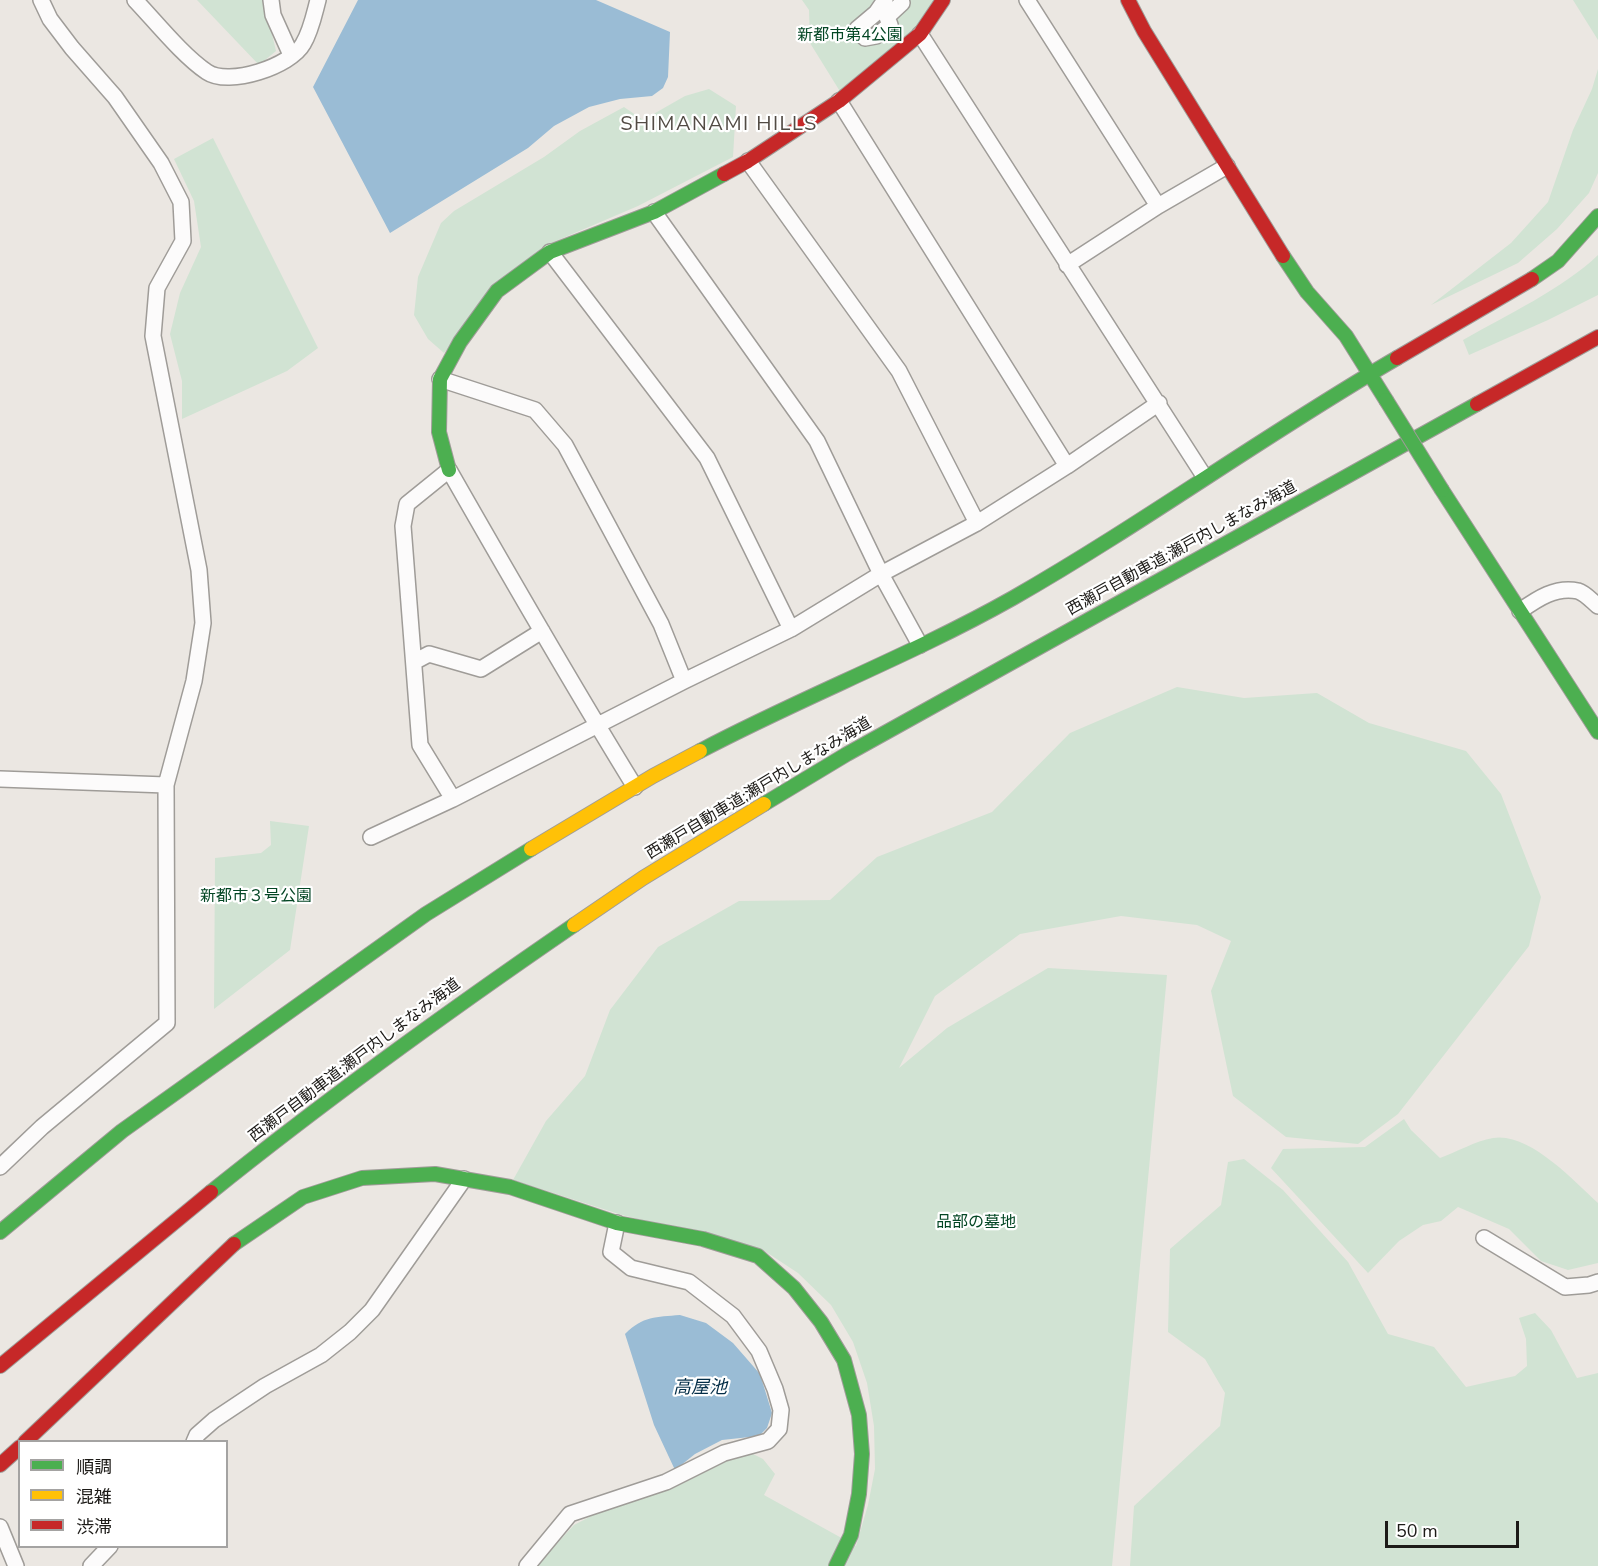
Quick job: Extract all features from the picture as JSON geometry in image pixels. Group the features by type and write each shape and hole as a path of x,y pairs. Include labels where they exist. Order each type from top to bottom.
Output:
{"main road":[{"path":"449,470 439,432 440,379 460,342 497,291 550,252 654,212 748,161 839,101 920,34 943,0"},
{"path":"1128,0 1144,31 1307,292 1346,336 1598,732"},
{"path":"0,1232 122,1131 426,914 493,871 635,787 736,732 920,645 1012,598 1370,373 1519,288 1558,261 1598,216"},
{"name":"西瀬戸自動車道;瀬戸内しまなみ海道","path":"0,1366 138,1250 278,1138 465,999 643,878 847,754 1598,337"},
{"path":"27,1440 238,1240 303,1197 363,1178 435,1174 510,1187 617,1223 703,1239 758,1257 794,1288 821,1322 844,1360 859,1415 862,1454 859,1494 851,1535 836,1566"},
{"path":"0,1465 18,1449"}],"street":[{"path":"0,1167 42,1127 167,1023 166,785 194,681 203,624 199,570 153,336 157,288 183,241 181,202 161,163 115,97 50,19 41,0"},
{"path":"135,0 209,74 228,76 264,72 302,46 318,0"},
{"path":"272,0 273,15 291,55"},
{"path":"885,0 876,13 857,29 865,38 876,36 890,25 887,17 902,3"},
{"path":"1027,0 1158,206"},
{"path":"920,34 1204,476"},
{"path":"839,101 1068,466"},
{"path":"748,161 899,371 977,523"},
{"path":"1067,265 1158,206 1227,166"},
{"path":"654,212 817,441 881,574 920,645"},
{"path":"550,252 707,458 791,629"},
{"path":"440,379 535,410 565,445 662,624 684,681"},
{"path":"371,837 453,799 791,629 881,574 977,523 1068,466 1159,404"},
{"path":"453,799 420,744 404,526 407,504 449,470 597,726 635,787"},
{"path":"1520,611 1557,590 1580,591 1598,606"},
{"path":"414,662 429,654 481,669 542,632"},
{"path":"0,779 166,785"},
{"path":"195,1440 197,1435 214,1420 265,1386 321,1355 350,1332 372,1310 464,1179"},
{"path":"527,1566 570,1514 666,1482 723,1453 768,1441 779,1429 781,1410 775,1389 759,1351 733,1316 688,1282 631,1268 611,1252 617,1223"},
{"path":"1484,1238 1564,1287 1598,1282"},
{"path":"0,1527 16,1566"},
{"path":"90,1566 108,1548"}],"green space":[{"path":"197,0 264,0 276,51 259,65"},
{"name":"新都市第4公園","path":"802,0 936,0 915,28 841,93 810,43 809,10"},
{"path":"1573,0 1598,0 1598,40"},
{"path":"1598,69 1598,173 1589,193 1557,229 1518,263 1431,305 1511,243 1548,202 1573,130 1592,89"},
{"path":"709,89 736,106 733,157 638,206 549,244 444,353 428,339 414,315 418,277 441,223 454,211 544,157 580,131 624,107 643,120 685,96"},
{"path":"213,138 318,348 287,371 182,419 182,381 170,334 180,293 201,247 194,201 174,159"},
{"path":"1598,255 1598,295 1469,355 1463,340 1551,290"},
{"name":"品部の墓地","path":"1177,687 1244,698 1317,693 1369,723 1466,751 1501,794 1541,897 1529,946 1398,1114 1358,1144 1286,1137 1233,1096 1211,991 1231,941 1197,925 1121,916 1020,934 935,996 899,1068 947,1028 1048,968 1167,975 1112,1566 536,1566 574,1525 603,1510 656,1491 675,1487 726,1458 751,1453 763,1459 775,1474 764,1495 856,1546 868,1505 875,1469 874,1426 867,1383 853,1342 831,1305 798,1273 763,1250 622,1215 513,1180 546,1121 585,1076 610,1010 658,947 739,901 830,900 877,857 992,812 1070,733"},
{"name":"新都市３号公園","path":"270,821 309,826 290,950 214,1009 215,858 261,853 271,845"},
{"path":"1404,1119 1411,1130 1440,1158 1486,1139 1507,1138 1521,1142 1550,1160 1598,1203 1598,1263 1568,1270 1541,1261 1509,1229 1458,1207 1441,1221 1423,1225 1399,1241 1368,1273 1271,1168 1283,1149 1365,1147"},
{"path":"1244,1159 1283,1190 1348,1262 1388,1334 1434,1347 1466,1387 1515,1376 1527,1366 1526,1339 1519,1318 1535,1313 1551,1330 1577,1378 1598,1373 1598,1566 1130,1566 1134,1506 1220,1426 1225,1393 1205,1359 1168,1332 1170,1249 1221,1205 1228,1162"}],"water":[{"path":"358,0 596,0 670,32 668,77 663,88 652,96 620,99 589,107 554,126 528,148 390,233 313,87"},
{"name":"高屋池","path":"680,1315 706,1323 733,1343 760,1374 772,1413 767,1428 759,1436 722,1440 695,1454 675,1470 654,1425 625,1334 644,1321 657,1317"}],"traffic: fast":[{"path":"449,470 439,432 440,379 460,342 497,291 550,252 654,212 724,174"},
{"path":"1532,279 1558,261 1598,216"},
{"path":"1283,256 1307,292 1346,336 1386,400"},
{"path":"700,751 975,619 1013,598 1110,540 1300,417 1397,358"},
{"path":"1386,400 1442,490"},
{"path":"764,804 847,754 1477,404"},
{"path":"1442,490 1598,732"},
{"path":"0,1232 122,1131 426,914 531,849"},
{"path":"211,1192 390,1055 574,925"},
{"path":"234,1244 303,1197 362,1178 435,1174 510,1187 617,1223 703,1239 758,1256 794,1288 821,1322 844,1360 859,1415 862,1454 859,1494 851,1535 836,1566"}],"traffic: slow":[{"path":"531,849 653,776 700,751"},
{"path":"574,925 643,878 764,804"}],"traffic: jam":[{"path":"724,174 748,161 839,101 920,34 943,0"},
{"path":"1128,0 1144,31 1283,256"},
{"path":"1397,358 1532,279"},
{"path":"1477,404 1598,337"},
{"path":"0,1366 211,1192"},
{"path":"27,1440 234,1244"},
{"path":"0,1465 18,1449"}],"district":[{"name":"SHIMANAMI HILLS","path":"719,125"}]}
